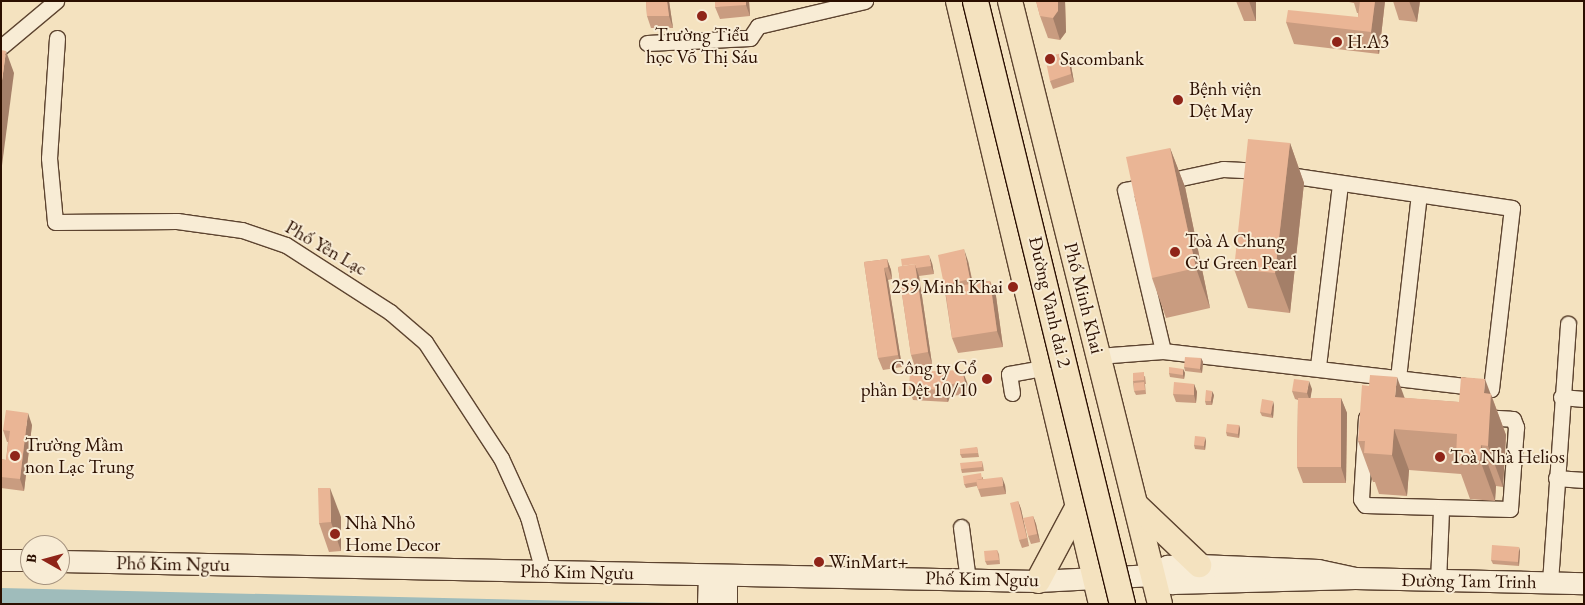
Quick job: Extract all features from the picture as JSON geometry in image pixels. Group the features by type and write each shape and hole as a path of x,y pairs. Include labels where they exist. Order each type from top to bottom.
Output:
{"highway":[{"name":"Đường Vành đai 2","path":"976,1 1122,604"},
{"name":"Đường Vành đai 2","path":"994,1 1152,595"}],"main road":[{"path":"958,1 1048,367 1098,592"},
{"name":"Phố Minh Khai","path":"1010,1 1137,506 1152,595"},
{"path":"1038,581 1078,506"},
{"path":"1137,506 1199,565"},
{"path":"1,560 20,560"},
{"name":"Phố Kim Ngưu","path":"70,561 543,571 717,591 968,580 1038,581 1098,592"},
{"name":"Đường Tam Trinh","path":"1152,595 1167,566 1199,565 1318,570 1355,578"},
{"name":"Đường Tam Trinh","path":"1098,592 1152,595 1172,583 1355,578 1438,582 1584,583"}],"street":[{"path":"1,47 56,1"},
{"path":"646,43 750,38 758,26 865,1"},
{"name":"Phố Yên Lạc","path":"57,38 49,158 55,222 177,221 242,230 286,245 390,312 425,342 501,458 528,517 543,571"},
{"path":"1098,356 1163,351 1318,366 1491,389 1501,316 1512,208 1291,176 1223,169 1125,190 1163,351"},
{"path":"1318,366 1340,183"},
{"path":"1398,378 1419,195"},
{"path":"1550,582 1561,397 1568,324"},
{"path":"1012,393 1009,374 1048,367"},
{"path":"1561,397 1584,399"},
{"path":"1369,412 1513,419 1516,427 1510,509 1441,510 1362,502 1369,412"},
{"path":"1556,478 1584,480"},
{"path":"1438,582 1441,510"},
{"path":"961,527 968,580"}],"water":[{"path":"1,588 169,592 718,604 1,604"}],"building":[{"path":"646,1 667,1 669,16 647,16"},
{"path":"715,1 746,1 746,5 715,7"},
{"path":"1036,1 1058,1 1058,11 1053,18 1040,16"},
{"path":"1360,1 1375,1 1371,32 1286,22 1288,10 1358,17"},
{"path":"1,50 6,51 1,88"},
{"path":"1067,52 1071,74 1050,81 1045,57"},
{"path":"1248,139 1290,143 1275,273 1234,269"},
{"path":"1170,148 1196,268 1152,278 1126,157"},
{"path":"964,249 970,279 944,285 938,255"},
{"path":"929,255 931,266 916,268 915,264 902,266 901,259"},
{"path":"887,259 888,267 884,268 898,355 878,358 864,262"},
{"path":"915,264 928,352 911,355 898,267"},
{"path":"990,281 997,331 952,338 945,288"},
{"path":"1185,357 1201,358 1200,369 1184,367"},
{"path":"1169,367 1183,369 1183,375 1169,373"},
{"path":"962,370 965,382 946,385 944,390 909,388 910,372"},
{"path":"1144,372 1144,380 1133,381 1133,373"},
{"path":"1370,375 1397,377 1395,397 1459,402 1461,377 1485,379 1484,393 1491,394 1488,446 1481,445 1480,460 1456,458 1457,434 1394,429 1392,455 1364,453 1365,441 1358,441 1362,385 1369,386"},
{"path":"1294,379 1309,381 1307,393 1292,391"},
{"path":"1144,382 1145,390 1134,391 1134,383"},
{"path":"1174,382 1194,384 1194,395 1173,394"},
{"path":"1206,390 1212,391 1211,401 1205,401"},
{"path":"1298,398 1341,398 1341,467 1297,467"},
{"path":"1262,399 1273,401 1271,414 1260,412"},
{"path":"6,410 28,413 20,479 1,477 1,459 6,460 10,431 3,430"},
{"path":"1227,424 1239,425 1238,434 1226,432"},
{"path":"1195,436 1205,437 1204,446 1194,445"},
{"path":"977,447 978,453 960,454 960,449"},
{"path":"982,461 982,467 961,469 960,463"},
{"path":"981,473 982,479 976,480 977,482 964,484 963,476"},
{"path":"1002,477 1003,486 978,489 976,480"},
{"path":"318,488 330,488 331,522 319,523"},
{"path":"1018,501 1027,538 1019,540 1010,503"},
{"path":"1033,516 1037,534 1028,536 1023,518"},
{"path":"1492,545 1519,547 1518,562 1491,560"},
{"path":"997,550 999,560 985,561 984,551"}],"place":[{"name":"Trường Tiểu học Võ Thị Sáu","path":"702,16"},
{"name":"H.A3","path":"1337,42"},
{"name":"Sacombank","path":"1050,59"},
{"name":"Bệnh viện Dệt May","path":"1178,100"},
{"name":"Toà A Chung Cư Green Pearl","path":"1175,252"},
{"name":"259 Minh Khai","path":"1013,287"},
{"name":"Công ty Cổ phần Dệt 10/10","path":"987,379"},
{"name":"Trường Mầm non Lạc Trung","path":"15,456"},
{"name":"Toà Nhà Helios","path":"1440,457"},
{"name":"Nhà Nhỏ Home Decor","path":"335,534"},
{"name":"WinMart+","path":"819,562"}]}
